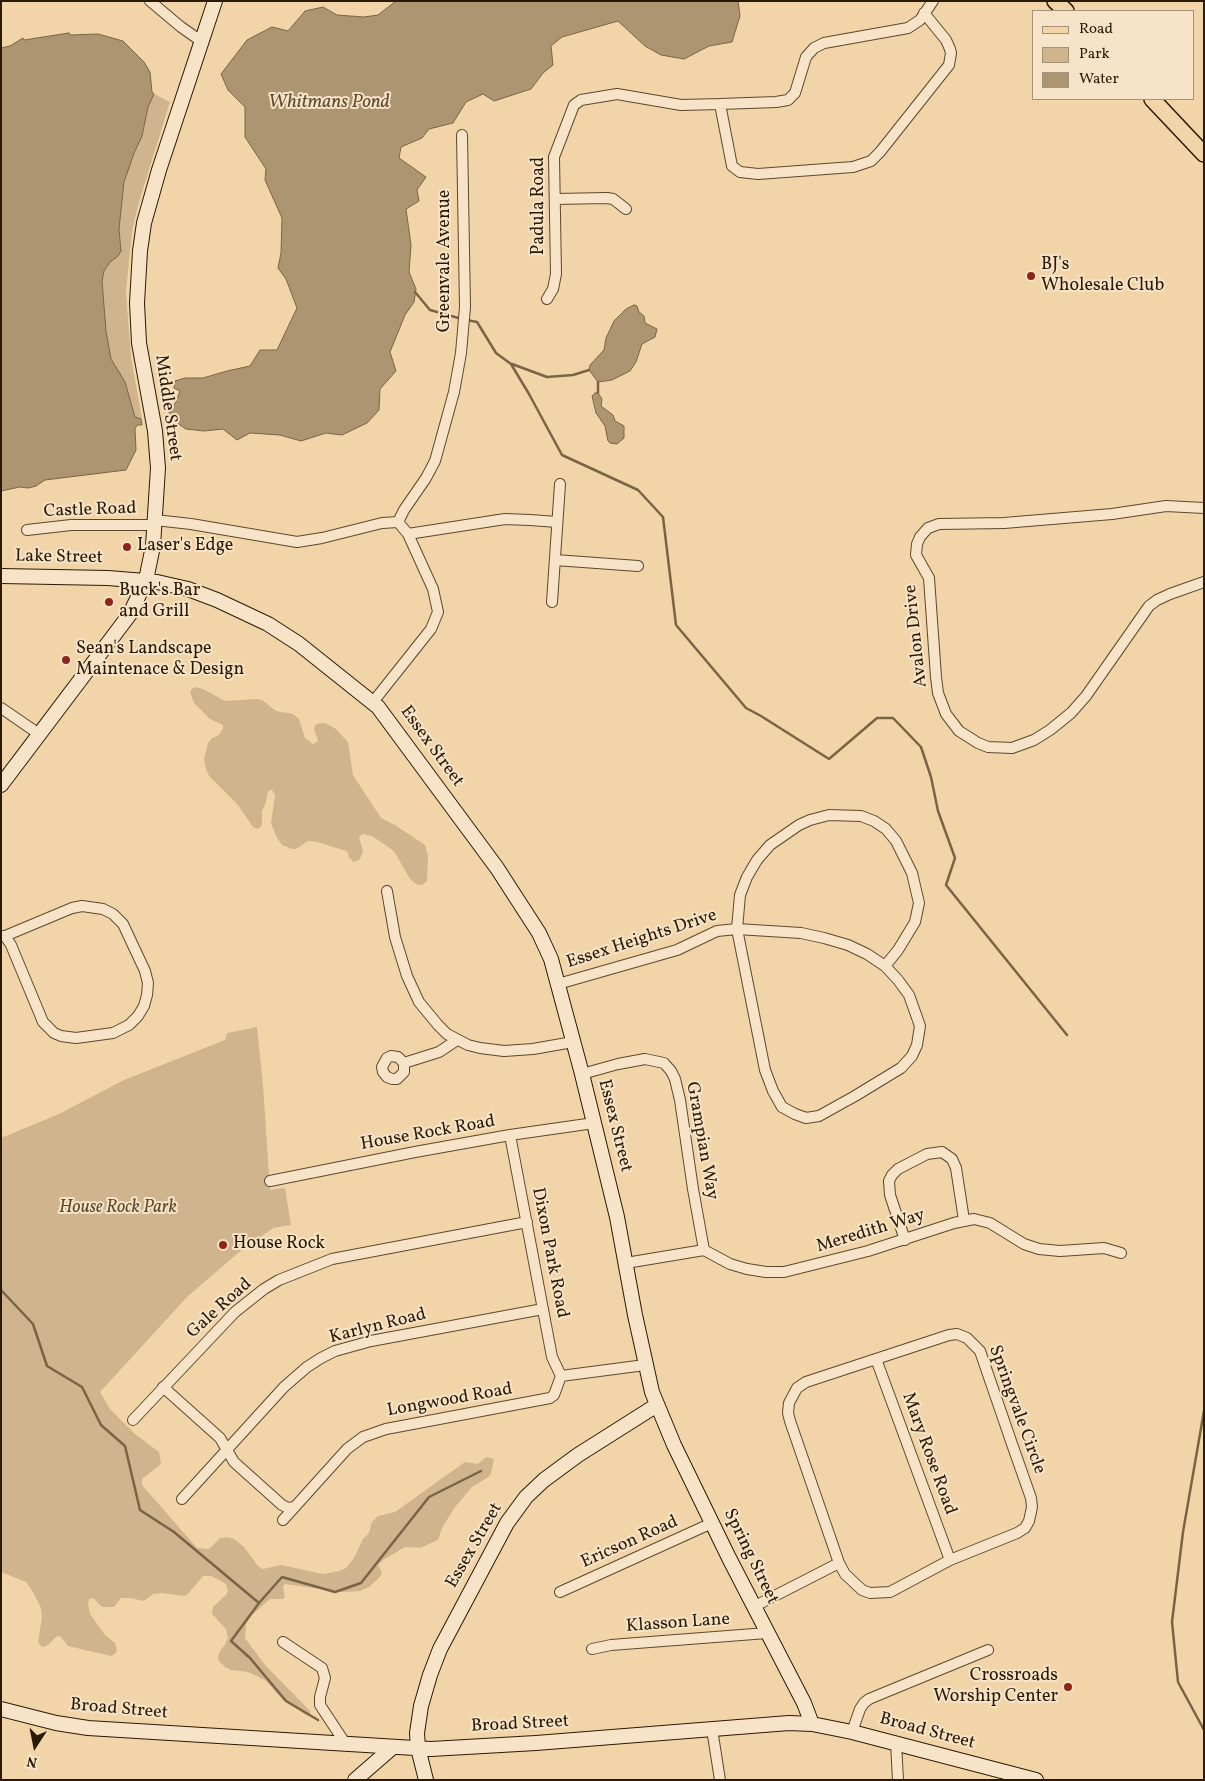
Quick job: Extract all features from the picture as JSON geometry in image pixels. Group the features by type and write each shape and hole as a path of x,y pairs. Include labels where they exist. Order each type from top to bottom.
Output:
{"main road":[{"path":"1055,1 1065,10"},
{"path":"1153,100 1204,154"}],"street":[{"path":"150,1 201,41"},
{"name":"Middle Street","path":"1,785 130,614 146,580 151,556 154,523 157,450 153,415 139,343 136,303 137,274 148,208 215,1"},
{"name":"Padula Road","path":"547,299 553,288 556,274 554,163 556,150 574,105 581,100 618,94 681,105 788,100 795,93 806,57 818,45 908,28 914,25 933,1"},
{"path":"720,104 731,162 735,169 740,172 758,174 853,167 866,164 880,152 949,65 951,54 946,40 924,13"},
{"name":"Greenvale Avenue","path":"398,522 435,461 459,367 465,319 462,135"},
{"path":"555,199 607,198 613,199 626,209"},
{"path":"552,602 560,484"},
{"name":"Avalon Drive","path":"1204,508 1166,506 1112,514 1014,522 939,524 928,528 920,537 916,555 929,578 938,693 946,714 959,731 978,744 988,747 1012,748 1034,740 1071,713 1086,696 1149,606 1170,594 1204,582"},
{"path":"408,534 506,519 557,522"},
{"name":"Castle Road","path":"27,530 71,525 191,524 297,542 322,538 382,522 398,522"},
{"path":"373,702 437,618 436,597 408,534 398,522"},
{"path":"555,560 638,566"},
{"name":"Lake Street","path":"1,576 146,580"},
{"name":"Essex Street","path":"146,580 188,589 226,604 263,622 299,644 373,702 387,718 497,868 546,946 582,1074 617,1217 644,1365 657,1404 578,1455 544,1480 526,1497 506,1523 482,1566 435,1661 421,1706 418,1727 418,1748 426,1780"},
{"path":"1,708 39,734"},
{"path":"737,929 739,901 747,878 757,860 770,845 787,832 810,820 830,815 861,816 874,821 886,829 896,841 912,873 918,896 919,903 915,922 898,950 885,966"},
{"path":"387,891 400,960 413,990 433,1020 447,1034 457,1040 480,1048 504,1051 573,1042"},
{"path":"82,906 103,909 113,914 123,924 145,972 148,983 144,1006 129,1025 113,1033 76,1038 54,1033 43,1022 11,945 3,936 72,908 82,906"},
{"name":"Essex Heights Drive","path":"558,984 677,950 718,931 737,929 801,933 848,945 867,954 885,966 898,980 909,995 920,1026 917,1045 912,1056 901,1068 819,1116 806,1118 782,1106 773,1091 765,1070 737,929"},
{"path":"404,1063 439,1052 457,1040"},
{"name":"Grampian Way","path":"582,1074 645,1059 664,1063 671,1071 680,1100 692,1189 704,1250"},
{"name":"House Rock Road","path":"270,1181 415,1152 510,1135 594,1123"},
{"name":"Dixon Park Road","path":"510,1135 552,1357 561,1376"},
{"path":"905,1240 890,1195 889,1181 898,1169 928,1154 942,1152 952,1159 956,1168 964,1220"},
{"name":"Meredith Way","path":"704,1250 730,1264 747,1269 784,1272 859,1254 964,1220 974,1219 990,1223 1024,1244 1039,1249 1060,1251 1104,1248 1121,1253"},
{"name":"Gale Road","path":"133,1420 235,1312 264,1289 319,1263 351,1254 527,1222"},
{"path":"626,1262 704,1250"},
{"name":"Karlyn Road","path":"182,1499 226,1449 296,1376 307,1367 336,1351 371,1341 543,1309"},
{"name":"Springvale Circle","path":"957,1334 975,1344 980,1351 1032,1507 1029,1521 1025,1528 950,1560 890,1592 880,1593 862,1590 845,1574 839,1563 790,1422 788,1414 789,1403 797,1388 806,1382 949,1335 957,1334"},
{"name":"Mary Rose Road","path":"876,1359 950,1560"},
{"path":"561,1376 644,1365"},
{"name":"Longwood Road","path":"283,1520 347,1449 363,1438 386,1429 550,1398 554,1395 561,1376"},
{"path":"163,1387 220,1438 234,1462 282,1505 288,1508 294,1507"},
{"name":"Spring Street","path":"657,1404 712,1523 807,1710 812,1724"},
{"name":"Ericson Road","path":"560,1592 712,1523"},
{"path":"753,1607 839,1563"},
{"name":"Klasson Lane","path":"592,1649 611,1645 767,1633"},
{"path":"283,1642 322,1668 325,1678 320,1696 320,1705 345,1743"},
{"path":"852,1732 860,1709 870,1698 988,1650"},
{"name":"Broad Street","path":"1,1709 56,1723 88,1728 418,1748 536,1743 789,1723 812,1724 852,1732 1036,1780"},
{"path":"712,1729 720,1780"},
{"path":"896,1743 898,1780"},
{"path":"355,1780 394,1747"}],"green space":[{"path":"154,94 170,102 132,231 126,292 131,357 141,419 135,417 111,359 106,331 102,281 104,271 110,261 118,256 121,246 119,229 124,182 142,136 148,107"},
{"path":"196,687 225,701 257,699 262,700 276,711 293,714 299,719 305,738 313,744 318,741 314,729 316,724 325,723 336,729 348,742 353,775 381,818 425,845 428,856 427,881 422,885 416,884 410,879 394,851 372,836 363,834 359,837 363,851 359,860 354,862 349,858 346,851 317,842 308,841 296,849 282,845 271,823 275,795 272,790 268,792 262,811 262,825 258,829 253,827 238,805 209,776 206,769 204,759 208,743 212,738 219,735 223,725 210,719 194,703 190,692"},
{"name":"House Rock Park","path":"257,1027 270,1190 285,1188 291,1225 273,1228 238,1253 187,1297 100,1392 110,1409 135,1434 159,1452 161,1464 142,1479 142,1485 197,1548 209,1549 220,1538 227,1537 234,1539 244,1547 258,1566 263,1569 281,1565 323,1574 346,1568 354,1558 363,1539 369,1533 372,1522 378,1516 395,1512 465,1462 478,1464 486,1457 494,1459 491,1474 472,1487 455,1507 442,1528 438,1540 420,1548 405,1547 383,1560 378,1565 382,1573 380,1577 369,1587 360,1591 343,1592 285,1584 283,1587 285,1597 283,1599 270,1599 252,1615 246,1624 245,1638 265,1665 311,1712 308,1716 283,1700 265,1680 248,1672 231,1670 219,1661 218,1656 228,1638 226,1629 212,1614 213,1607 228,1591 226,1584 211,1576 203,1576 187,1595 183,1596 162,1593 153,1594 144,1601 121,1598 114,1607 102,1607 93,1598 89,1599 90,1614 105,1635 115,1643 117,1650 111,1656 68,1646 61,1637 57,1636 48,1645 42,1647 38,1642 42,1617 41,1608 33,1592 26,1582 1,1572 1,1138 59,1114 124,1080 225,1040 227,1033"}],"water":[{"name":"Whitmans Pond","path":"396,1 738,1 740,16 732,42 709,46 684,59 661,55 645,46 618,21 562,37 551,46 553,65 543,73 531,89 494,101 483,94 466,102 453,123 429,129 422,138 401,147 399,158 426,177 417,190 419,201 406,209 411,245 409,272 416,289 414,302 405,315 390,352 396,371 380,389 379,410 367,423 342,435 326,433 301,441 280,435 250,433 237,440 223,429 204,431 186,429 171,419 169,412 176,402 180,391 174,388 175,381 185,378 203,378 250,366 260,350 277,350 297,308 286,279 278,268 281,253 282,218 265,180 266,169 245,137 245,107 228,90 221,74 247,40 272,27 288,31 305,11 323,7 337,15 364,17 378,15"},
{"path":"69,33 70,35 98,34 123,41 144,62 150,72 152,92 154,94 148,107 142,136 124,182 119,229 121,251 104,271 102,281 106,331 111,359 125,382 135,417 141,419 142,425 137,425 135,429 136,450 126,470 45,480 36,486 28,488 20,487 1,491 1,48 10,46 23,38 24,40"},
{"path":"634,305 637,306 639,312 644,316 645,323 657,329 655,337 642,344 636,362 630,371 612,380 598,382 589,370 590,365 604,350 606,338 614,321 626,309"},
{"path":"598,393 602,399 601,406 613,415 615,421 624,426 624,438 617,444 608,441 605,426 596,413 592,396"}],"waterway":[{"path":"415,292 430,310 462,319"},
{"path":"467,320 477,322 496,353 511,364 562,455 638,490 663,517 676,625 746,708 829,759 877,718 893,718 921,747 931,777 938,811 955,858 946,885 1067,1035"},
{"path":"512,364 547,377 573,375 589,370"},
{"path":"598,382 598,393"},
{"path":"1,1290 33,1324 47,1366 82,1387 101,1425 125,1446 140,1510 174,1532 259,1603"},
{"path":"1204,1411 1183,1532 1172,1622 1178,1682 1204,1730"},
{"path":"318,1720 286,1701 250,1658 231,1641 259,1603 282,1577 335,1592 361,1583 429,1497 481,1471"}],"place":[{"name":"BJ's Wholesale Club","path":"1031,276"},
{"name":"Laser's Edge","path":"127,547"},
{"name":"Buck's Bar and Grill","path":"109,602"},
{"name":"Sean's Landscape Maintenace & Design","path":"66,660"},
{"name":"House Rock","path":"223,1245"},
{"name":"Crossroads Worship Center","path":"1068,1687"}]}
